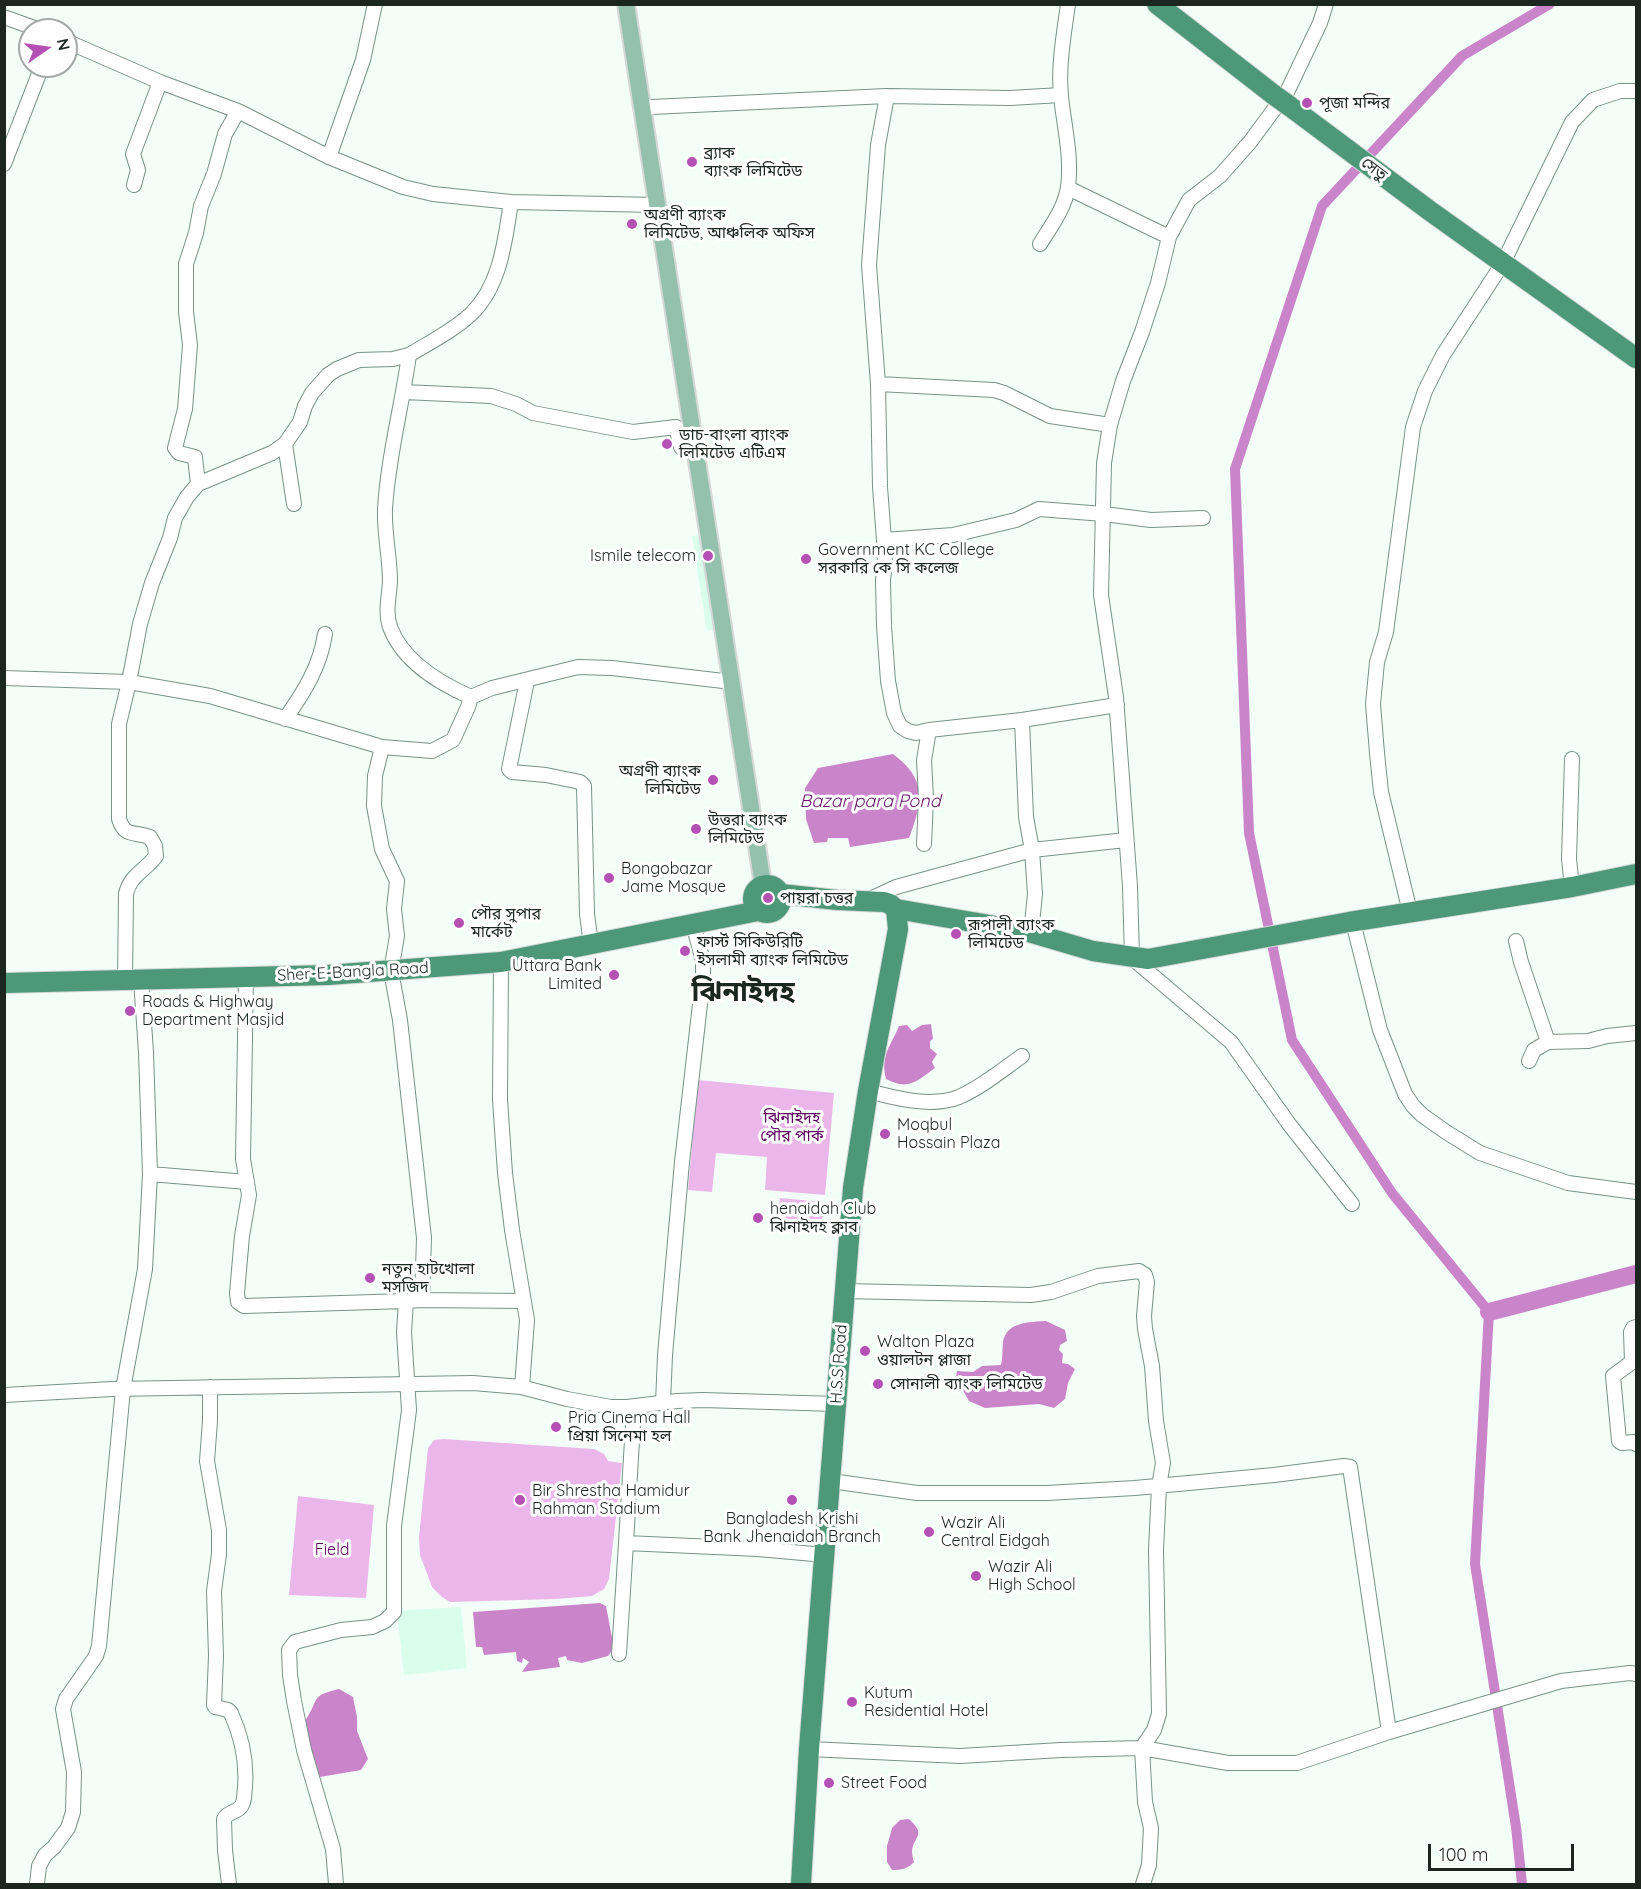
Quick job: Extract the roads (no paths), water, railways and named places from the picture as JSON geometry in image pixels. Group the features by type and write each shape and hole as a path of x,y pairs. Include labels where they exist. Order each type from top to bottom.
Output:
{"highway":[{"name":"সেতু","path":"1157,4 1430,211 1636,358"},
{"path":"767,897 884,902 896,909 1031,933 1093,951 1148,959 1351,922 1572,887 1636,874"},
{"name":"Sher-E-Bangla Road","path":"4,983 391,971 501,962 695,923 767,897"},
{"name":"H.S.S Road","path":"801,1884 809,1749 853,1188 868,1091 897,937 896,909"}],"main road":[{"path":"626,4 767,897"},
{"path":"637,4 767,897"}],"street":[{"path":"329,157 363,60 375,4"},
{"path":"1040,244 1063,205 1068,188 1068,138 1061,95 1060,63 1068,4"},
{"path":"1326,4 1320,23 1287,92 1250,142 1220,176 1189,200 1169,237 1158,283 1110,425 1104,462 1101,595 1117,705 1132,958 1231,1042 1289,1124 1352,1204"},
{"path":"78,46 160,82 238,111 329,157 403,187 433,194 511,202 657,205"},
{"path":"4,164 37,78"},
{"path":"134,185 138,170 133,154 160,82"},
{"path":"1410,912 1382,792 1373,704 1377,663 1386,632 1396,565 1401,508 1413,427 1425,391 1443,355 1503,263 1572,122 1593,100 1620,92 1636,91"},
{"path":"651,107 887,96 1010,98 1061,95"},
{"path":"887,96 878,145 869,265 878,384 880,487 884,527 884,626 888,681 894,713 900,726 908,732 916,733 1117,705"},
{"path":"198,484 195,457 179,453 175,448 185,409 190,345 186,312 186,264 196,233 201,206 214,174 225,134 238,111"},
{"path":"1068,188 1169,237"},
{"path":"38,1884 39,1866 45,1855 68,1828 74,1812 74,1772 63,1709 66,1699 92,1662 99,1646 123,1389 145,1269 150,1174 146,1052 133,980 126,894 128,884 135,875 149,866 156,856 155,846 150,837 130,834 122,829 119,819 119,724 140,624 175,518 187,497 198,484 272,453 285,444 300,422 312,393 328,375 349,363 360,360 393,359 409,355 452,329 472,313 496,277 504,247 511,202"},
{"path":"409,355 389,467 385,511 390,582 387,608 390,626 399,644 418,665 436,679 471,697"},
{"path":"878,384 994,390 1050,416 1110,425"},
{"path":"404,392 491,396 516,404 532,413 633,432 676,427 681,447 683,449 695,448"},
{"path":"285,444 294,504"},
{"path":"884,540 953,535 1016,520 1039,509 1151,520 1203,518"},
{"path":"285,719 303,694 315,671 325,634"},
{"path":"471,697 492,688 578,667 612,668 732,682"},
{"path":"4,678 129,682 210,696 382,747 432,751 453,740 471,697"},
{"path":"526,681 509,769 512,772 573,780 584,786 586,904 591,945"},
{"path":"1022,720 1026,817 1032,850 1035,894 1031,933"},
{"path":"924,844 927,798 924,760 929,730"},
{"path":"382,747 375,776 374,806 382,849 397,881 394,909 397,936 391,971 400,1020 424,1238 422,1300"},
{"path":"1572,759 1569,860 1572,887"},
{"path":"866,901 896,887 1032,850 1126,840"},
{"path":"1351,922 1380,1030 1405,1094 1422,1115 1480,1153 1568,1183 1636,1192"},
{"path":"663,1403 665,1354 682,1162 704,978 695,923"},
{"path":"1516,941 1548,1042"},
{"path":"501,962 500,1100 509,1209 527,1320 522,1388"},
{"path":"246,977 243,1150 249,1195 242,1236 238,1302 244,1306 422,1300 524,1301"},
{"path":"1529,1061 1534,1050 1548,1042 1588,1041 1607,1036 1636,1033"},
{"path":"868,1091 922,1102 958,1097 984,1083 1022,1056"},
{"path":"150,1174 247,1182"},
{"path":"844,1291 1031,1295 1052,1292 1098,1276 1139,1271 1144,1275 1147,1282 1145,1329 1152,1366 1156,1421 1163,1464 1159,1486 1156,1550 1159,1714 1154,1730 1142,1748 1145,1802 1151,1828 1149,1865 1143,1884"},
{"path":"336,1884 333,1849 304,1750 294,1701 289,1650 295,1642 341,1630 372,1627 386,1621 393,1612 394,1526 409,1410 404,1332 406,1301"},
{"path":"1636,1327 1631,1332 1632,1362 1613,1376 1619,1441 1636,1444"},
{"path":"4,1395 123,1389 473,1383 503,1384 611,1407 703,1400 837,1404"},
{"path":"210,1387 207,1461 219,1530 219,1554 214,1591 216,1656 214,1705 231,1713 242,1744 246,1766 241,1807 226,1815 224,1819 229,1884"},
{"path":"619,1654 634,1406"},
{"path":"831,1481 917,1493 1047,1493 1159,1486 1350,1467 1389,1732"},
{"path":"626,1543 825,1554"},
{"path":"809,1749 960,1756 1142,1748 1228,1763 1286,1764 1308,1761 1389,1732 1561,1681 1636,1674"}],"water":[{"name":"Bazar para Pond","path":"893,754 912,773 919,792 917,813 909,838 850,847 848,838 828,838 827,842 814,843 806,819 805,788 818,768"},
{"path":"931,1024 933,1039 930,1041 930,1048 937,1054 932,1062 935,1068 912,1083 894,1083 886,1079 885,1057 899,1026 907,1025 912,1031 922,1025"},
{"path":"1046,1321 1065,1330 1067,1341 1060,1345 1059,1350 1063,1354 1062,1363 1075,1369 1068,1383 1065,1399 1054,1408 1039,1404 985,1408 969,1401 956,1378 957,1371 973,1372 982,1366 1001,1365 1003,1342 1009,1330 1019,1324"},
{"path":"600,1603 606,1606 614,1648 608,1656 582,1663 567,1660 566,1656 558,1658 560,1667 522,1672 529,1662 523,1658 522,1663 517,1661 516,1652 484,1655 482,1647 476,1647 473,1612"},
{"path":"339,1689 353,1697 357,1731 368,1759 361,1770 320,1777 310,1760 305,1721 319,1696"},
{"path":"909,1819 918,1832 912,1851 914,1862 904,1869 892,1870 887,1862 887,1846 892,1828 900,1820"}],"waterway":[{"path":"1522,1884 1516,1827 1475,1564 1489,1312 1392,1193 1292,1040 1249,833 1235,469 1322,206 1462,56 1550,4"},
{"path":"1489,1312 1636,1274"}],"place":[{"name":"পূজা মন্দির","path":"1307,103"},
{"name":"ব্র্যাক ব্যাংক লিমিটেড","path":"692,162"},
{"name":"অগ্রণী ব্যাংক লিমিটেড, আঞ্চলিক অফিস","path":"632,224"},
{"name":"ডাচ-বাংলা ব্যাংক লিমিটেড এটিএম","path":"667,444"},
{"name":"Ismile telecom","path":"708,556"},
{"name":"Government KC College সরকারি কে সি কলেজ","path":"806,559"},
{"name":"অগ্রণী ব্যাংক লিমিটেড","path":"713,780"},
{"name":"উত্তরা ব্যাংক লিমিটেড","path":"696,829"},
{"name":"Bongobazar Jame Mosque","path":"609,878"},
{"name":"পায়রা চত্তর","path":"768,898"},
{"name":"পৌর সুপার মার্কেট","path":"459,923"},
{"name":"রূপালী ব্যাংক লিমিটেড","path":"956,934"},
{"name":"ফার্স্ট সিকিউরিটি ইসলামী ব্যাংক লিমিটেড","path":"685,951"},
{"name":"Uttara Bank Limited","path":"614,975"},
{"name":"Roads & Highway Department Masjid","path":"130,1011"},
{"name":"Moqbul Hossain Plaza","path":"885,1134"},
{"name":"henaidah Club ঝিনাইদহ ক্লাব","path":"758,1218"},
{"name":"নতুন হাটখোলা মসজিদ","path":"370,1278"},
{"name":"Walton Plaza ওয়ালটন প্লাজা","path":"865,1351"},
{"name":"সোনালী ব্যাংক লিমিটেড","path":"878,1384"},
{"name":"Pria Cinema Hall প্রিয়া সিনেমা হল","path":"556,1427"},
{"name":"Bir Shrestha Hamidur Rahman Stadium","path":"520,1500"},
{"name":"Bangladesh Krishi Bank Jhenaidah Branch","path":"792,1500"},
{"name":"Wazir Ali Central Eidgah","path":"929,1532"},
{"name":"Wazir Ali High School","path":"976,1576"},
{"name":"Kutum Residential Hotel","path":"852,1702"},
{"name":"Street Food","path":"829,1783"}],"district":[{"name":"ঝিনাইদহ","path":"743,993"}],"park label":[{"name":"ঝিনাইদহ পৌর পার্ক","path":"792,1127"},
{"name":"Field","path":"332,1550"}]}
